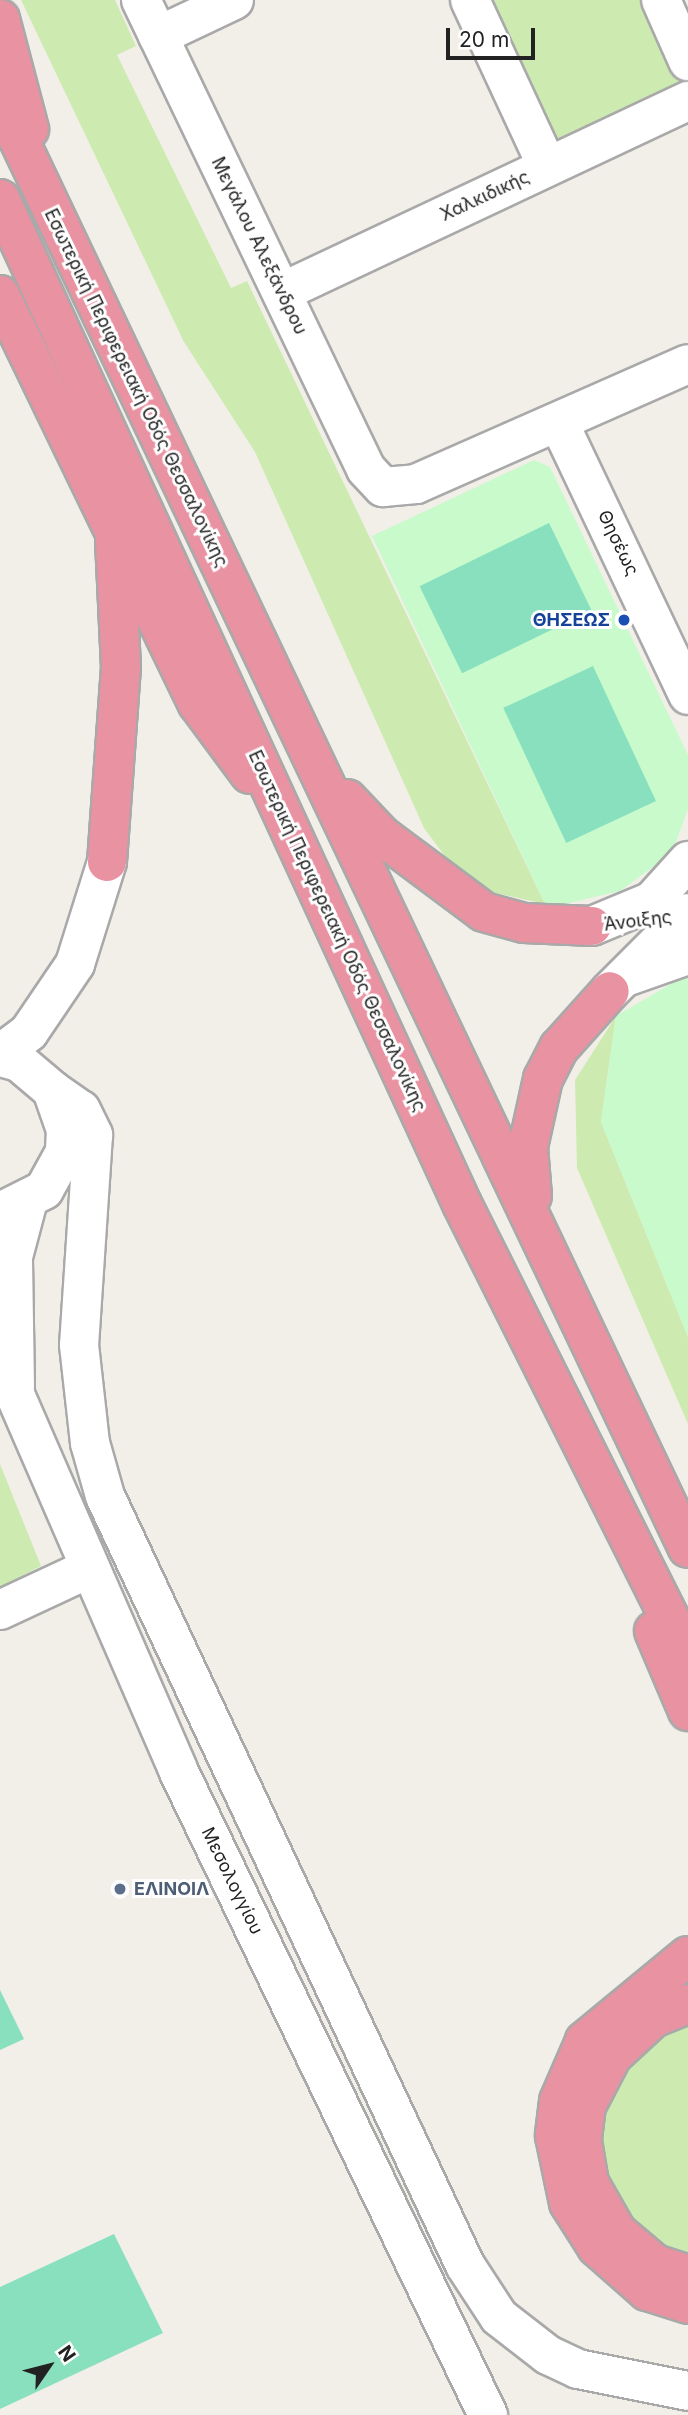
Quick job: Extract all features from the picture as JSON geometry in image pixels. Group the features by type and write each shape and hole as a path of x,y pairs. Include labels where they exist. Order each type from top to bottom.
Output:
{"highway":[{"path":"0,19 46,203"},
{"name":"Εσωτερική Περιφερειακή Οδός Θεσσαλονίκης","path":"0,100 46,203 323,773 688,1548"},
{"name":"Εσωτερική Περιφερειακή Οδός Θεσσαλονίκης","path":"0,200 462,1204 688,1655"},
{"path":"0,295 210,725 285,816"},
{"path":"107,862 121,668 114,525"},
{"path":"323,773 382,836 476,907 524,923 592,926"},
{"path":"541,1236 528,1147 543,1079 559,1048 610,991"},
{"path":"597,1478 688,1711"},
{"path":"688,1956 585,2041 559,2101 555,2136 569,2203 597,2247 647,2291 688,2304"},
{"path":"688,2004 653,2018 612,2056 586,2106 582,2141 589,2183 617,2232 655,2264 688,2276"}],"street":[{"name":"Μεγάλου Αλεξάνδρου","path":"141,0 366,468 383,487 416,484 559,423"},
{"path":"158,36 234,0"},
{"path":"470,0 547,166"},
{"path":"661,0 688,61"},
{"name":"Χαλκιδικής","path":"282,292 688,101"},
{"path":"559,423 688,364"},
{"name":"Θησέως","path":"559,423 684,681"},
{"path":"592,926 652,901 688,861"},
{"path":"0,1055 29,1031 75,964 107,862"},
{"name":"Άνοιξης","path":"592,926 686,914"},
{"name":"Άνοιξης","path":"610,991 686,914"},
{"path":"610,991 638,970 688,955"},
{"path":"0,1055 19,1062 81,1110 93,1135 82,1298 85,1416 123,1546 470,2274 499,2317 548,2355 578,2370 688,2392"},
{"path":"13,1208 57,1173 65,1152 62,1109 52,1090"},
{"name":"Μεσολογγίου","path":"13,1208 15,1396"},
{"name":"Μεσολογγίου","path":"0,1360 88,1569 178,1770 493,2413"},
{"path":"0,1610 88,1569"}],"green space":[{"path":"21,0 115,0 136,46 117,55 231,288 247,281 545,904 486,891 456,871 424,828 255,452 184,342"},
{"path":"481,0 653,0 688,87 552,152"},
{"path":"534,460 550,467 688,755 688,809 672,853 620,891 565,904 545,904 372,536"},
{"path":"549,523 592,610 462,673 420,586"},
{"path":"593,666 656,801 566,843 503,708"},
{"path":"688,974 688,1337 601,1122 616,1016"},
{"path":"616,1016 601,1122 688,1337 688,1424 577,1168 575,1080"},
{"path":"0,1464 41,1566 0,1587"},
{"path":"0,1990 24,2039 0,2050"},
{"path":"688,2018 688,2261 646,2242 600,2172 603,2092 656,2032"},
{"path":"114,2234 163,2333 0,2409 0,2287"}],"place":[{"name":"ΘΗΣΕΩΣ","path":"624,620"},
{"name":"ΕΛΙΝΟΙΛ","path":"120,1889"}]}
